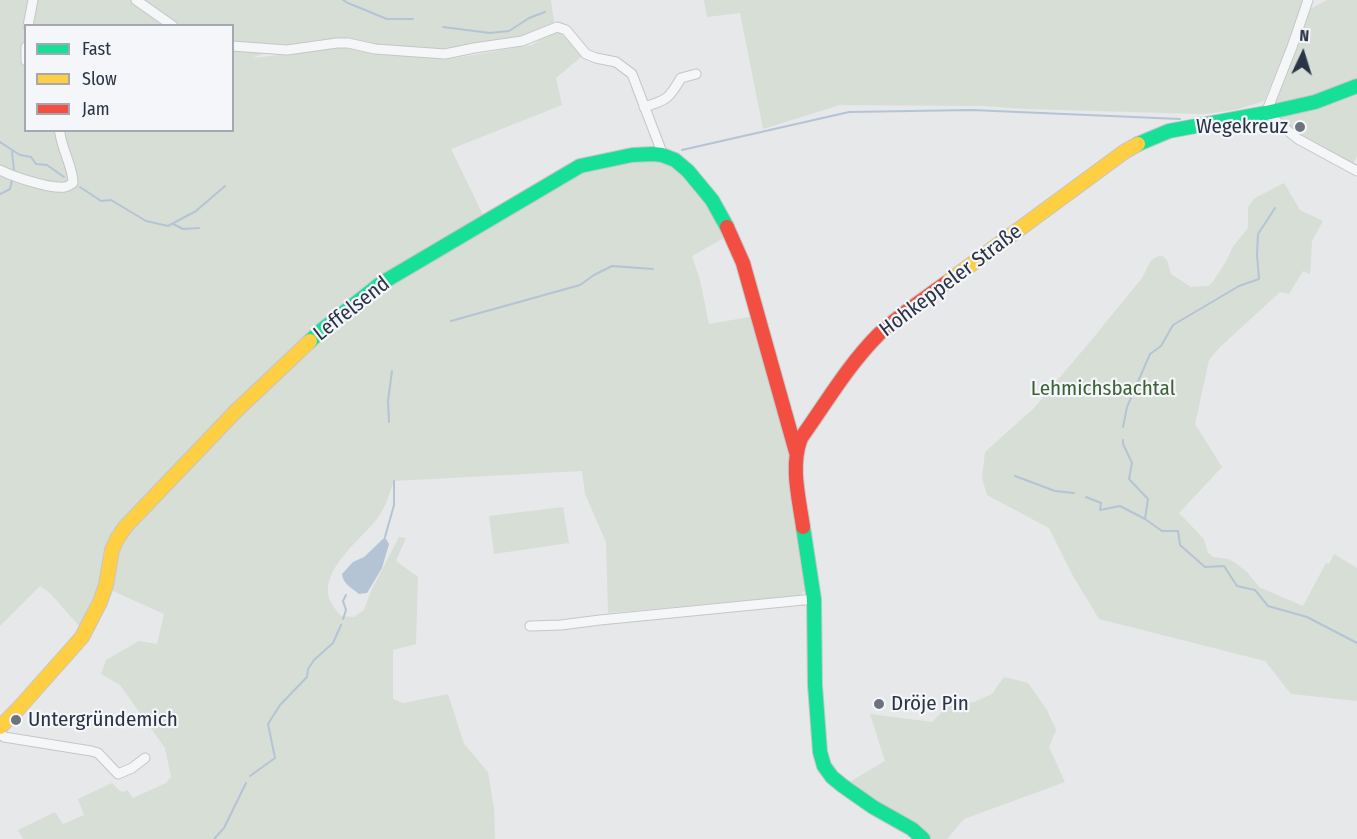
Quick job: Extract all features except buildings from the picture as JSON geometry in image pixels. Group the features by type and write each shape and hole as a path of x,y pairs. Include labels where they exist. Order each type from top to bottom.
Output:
{"street":[{"path":"28,24 33,0"},
{"path":"136,0 170,24"},
{"path":"1308,0 1266,113 1298,139 1357,171"},
{"path":"234,46 288,50 348,43 375,49 445,54 522,41 557,27 566,30 586,54 616,62 632,74 663,155 671,158 684,169 708,195 738,247 796,452"},
{"path":"644,107 664,101 670,96 681,78 696,74"},
{"name":"Hohkeppeler Straße","path":"923,839 912,829 873,807 843,786 824,766 820,752 815,685 814,599 797,486 796,452 801,438 859,356 880,333 1124,152 1145,140 1169,132 1316,102 1357,86"},
{"path":"0,170 27,180 58,187 70,185 73,183 72,173 59,132"},
{"name":"Leffelsend","path":"0,727 82,637 100,602 106,585 112,550 125,527 236,411 323,330 380,284 580,166 624,156 663,155"},
{"path":"530,626 561,625 814,599"},
{"path":"0,733 4,736 98,753 118,774 132,768 145,758"}],"green space":[{"path":"0,0 551,0 554,22 522,39 444,51 432,49 432,57 449,59 532,45 550,33 559,33 581,57 556,78 562,105 451,149 484,217 376,280 326,333 383,287 549,188 597,165 660,158 671,163 687,177 704,198 729,235 692,256 700,280 709,324 755,316 790,447 808,586 800,596 608,613 606,542 585,494 582,471 394,481 379,516 347,551 333,571 329,582 329,599 341,616 354,617 364,610 372,589 399,537 406,538 396,561 418,577 416,644 393,650 393,699 403,703 448,694 464,744 488,772 494,809 495,839 23,839 18,830 55,812 63,824 84,815 78,799 112,783 120,791 127,790 133,798 166,783 171,777 165,748 120,685 101,674 106,660 139,641 157,644 164,614 102,586 81,628 49,592 40,586 0,626","holes":["325,39 327,46 288,54 252,58 287,45"]},
{"path":"704,0 1303,0 1288,46 1264,101 1235,110 1203,114 983,106 840,105 763,129 740,13 707,17"},
{"path":"1327,0 1357,0 1357,156 1352,166 1305,140 1279,118 1276,100 1297,49 1310,9"},
{"name":"Lehmichsbachtal","path":"1284,183 1300,210 1323,221 1312,241 1310,274 1303,271 1289,294 1280,292 1209,360 1195,424 1222,467 1179,513 1204,539 1208,553 1213,557 1234,562 1247,572 1259,587 1303,606 1326,563 1329,564 1334,554 1357,568 1357,701 1291,694 1265,661 1099,619 1073,576 1049,528 987,495 982,478 985,452 1034,408 1142,278 1154,258 1162,256 1167,260 1171,274 1191,287 1208,286 1227,260 1232,248 1248,228 1248,207 1255,198"},
{"path":"563,507 569,543 494,554 489,516"},
{"path":"1004,677 1028,683 1047,710 1056,730 1049,747 1065,782 964,819 947,839 928,839 846,784 885,761 870,714 932,722 949,705 974,702 992,694"}],"water":[{"path":"385,537 389,544 382,568 367,593 359,594 346,583 342,574 353,562 364,557"}],"waterway":[{"path":"343,0 387,19 413,19"},
{"path":"443,27 490,33 509,31 529,18 545,12"},
{"path":"682,150 849,112 972,110 1180,119"},
{"path":"0,142 20,155 31,157 36,164 47,165 64,177"},
{"path":"12,152 14,170"},
{"path":"0,194 10,189 12,180"},
{"path":"80,187 101,201 111,200 146,221 168,226 196,211 225,186"},
{"path":"1123,427 1127,407 1150,354 1161,346 1173,325 1239,286 1259,279 1258,234 1275,208"},
{"path":"173,224 183,229 199,228"},
{"path":"451,321 580,285 612,266 653,269"},
{"path":"389,422 388,401 392,371"},
{"path":"1123,440 1132,463 1129,479 1148,499 1145,519 1162,531 1178,531 1180,545 1205,567 1224,566 1237,586 1255,590 1268,606 1307,617 1357,643"},
{"path":"1015,476 1055,491 1074,493"},
{"path":"385,537 394,505 394,481"},
{"path":"1086,497 1101,503 1100,510 1120,506 1145,519"},
{"path":"343,619 346,610 343,601 346,595"},
{"path":"250,776 275,758 268,724 280,705 307,677 308,669 314,660 333,643 341,625"},
{"path":"214,839 224,828 246,783"}],"traffic: fast":[{"path":"1138,144 1169,131 1315,102 1357,86"},
{"path":"310,341 380,284 580,166 632,155 662,155 675,160 688,171 712,200 727,227"},
{"path":"803,527 814,599 815,685 820,752 824,766 843,786 873,807 912,829 923,839"}],"traffic: slow":[{"path":"946,283 1138,144"},
{"path":"0,727 82,637 100,602 106,585 112,550 125,527 236,411 310,341"}],"traffic: jam":[{"path":"727,227 743,263 796,452"},
{"path":"803,527 796,471 801,438 847,371 879,334 946,283"}],"place":[{"name":"Wegekreuz","path":"1300,127"},
{"name":"Dröje Pin","path":"879,704"},
{"name":"Untergründemich","path":"16,720"}]}
